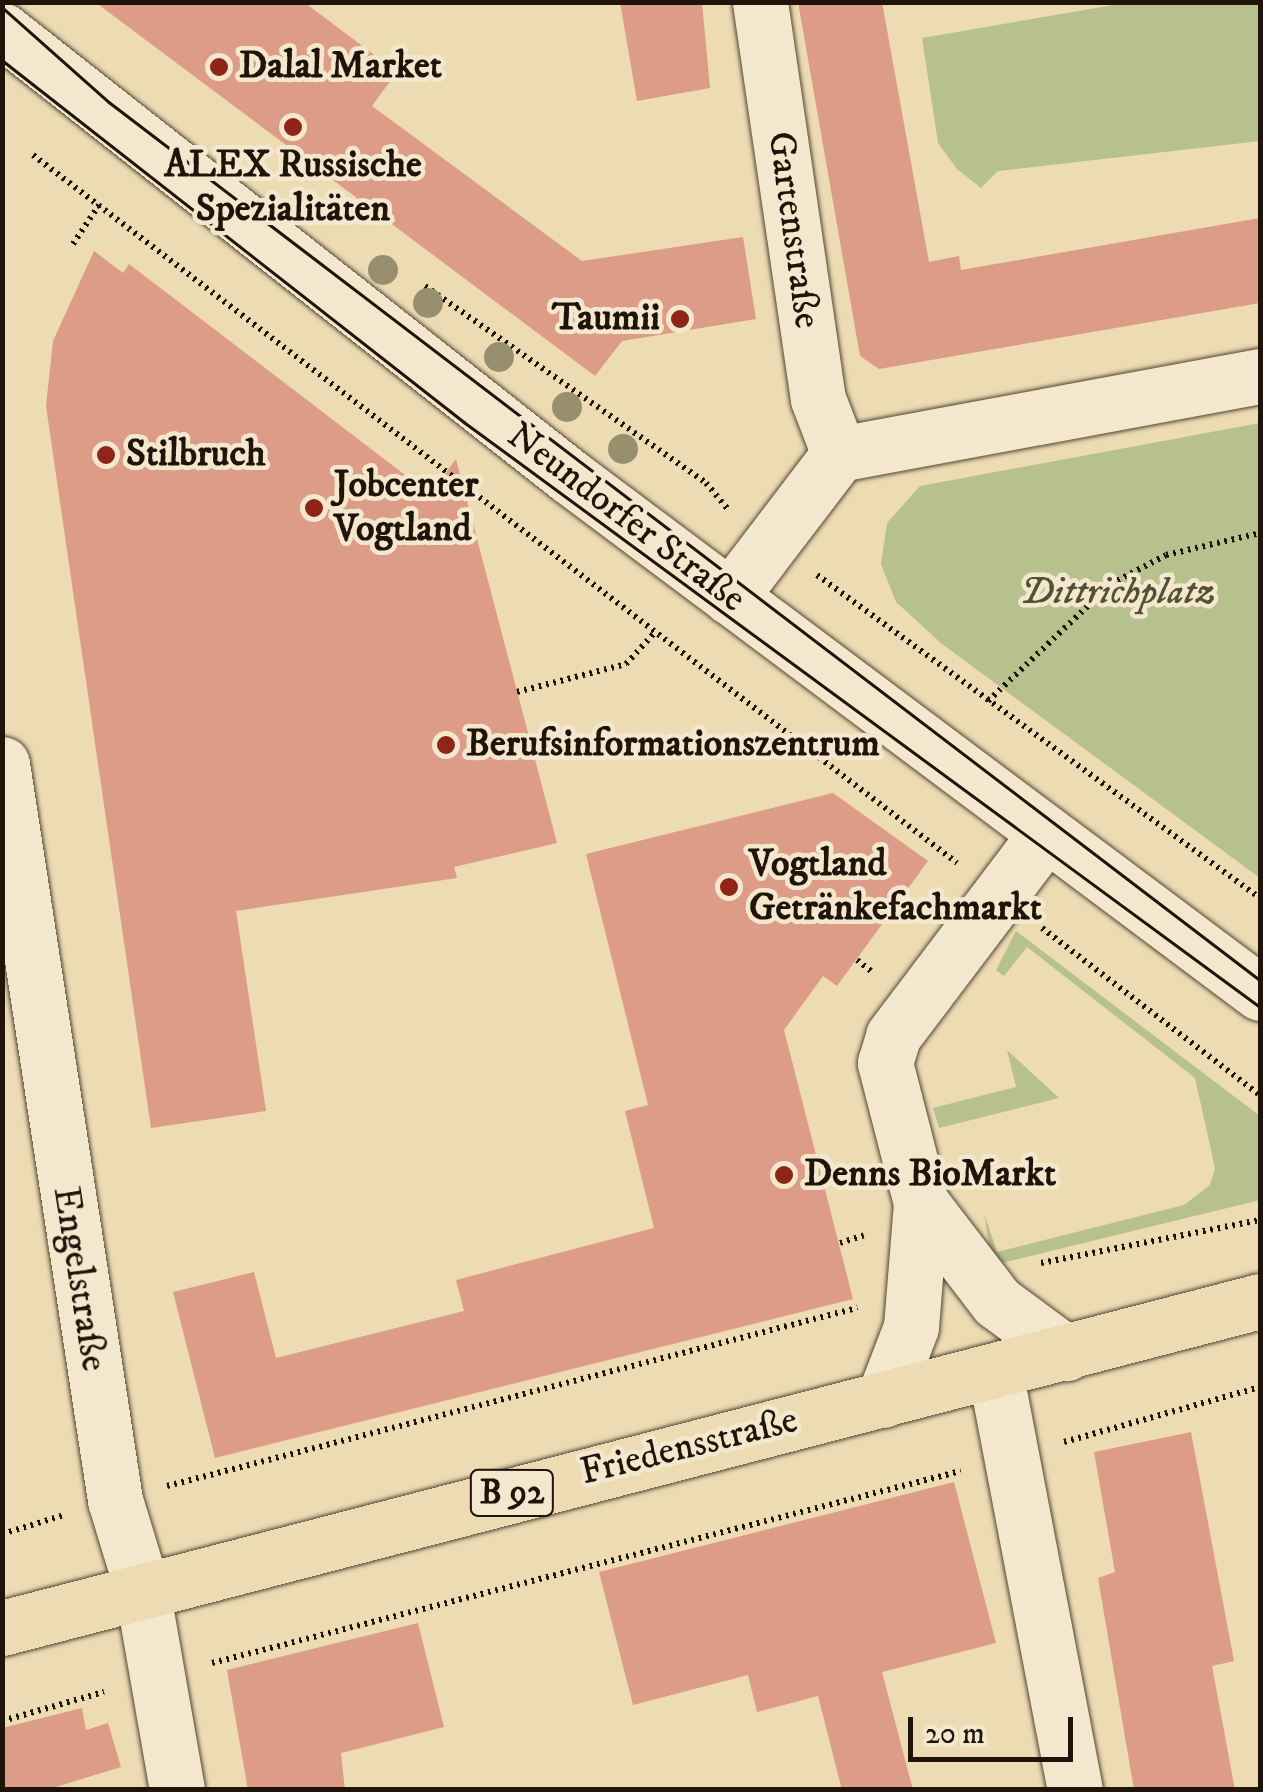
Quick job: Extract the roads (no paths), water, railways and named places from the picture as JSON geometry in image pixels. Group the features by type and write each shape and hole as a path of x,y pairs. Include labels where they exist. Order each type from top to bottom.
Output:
{"main road":[{"name":"Friedensstraße","path":"2,1628 1066,1354 1260,1300"}],"street":[{"name":"Gartenstraße","path":"760,2 818,399 840,454"},
{"name":"Neundorfer Straße","path":"6,43 730,597 1260,993"},
{"path":"730,597 840,454 1260,376"},
{"name":"Engelstraße","path":"2,764 115,1500 142,1590 177,1790"},
{"path":"883,1400 912,1327 921,1203 886,1063 894,1036 1046,834"},
{"path":"921,1203 997,1302 1066,1354"},
{"path":"995,1371 1075,1790"}],"tram line":[{"path":"2,7 109,102 1260,980"},
{"path":"2,60 464,422 1260,1007"}],"place":[{"name":"Dalal Market","path":"219,67"},
{"name":"ALEX Russische Spezialitäten","path":"293,127"},
{"name":"Taumii","path":"680,319"},
{"name":"Stilbruch","path":"106,455"},
{"name":"Jobcenter Vogtland","path":"314,508"},
{"name":"Berufsinformationszentrum","path":"446,745"},
{"name":"Vogtland Getränkefachmarkt","path":"729,887"},
{"name":"Denns BioMarkt","path":"784,1175"}],"park label":[{"name":"Dittrichplatz","path":"1118,593"}]}
